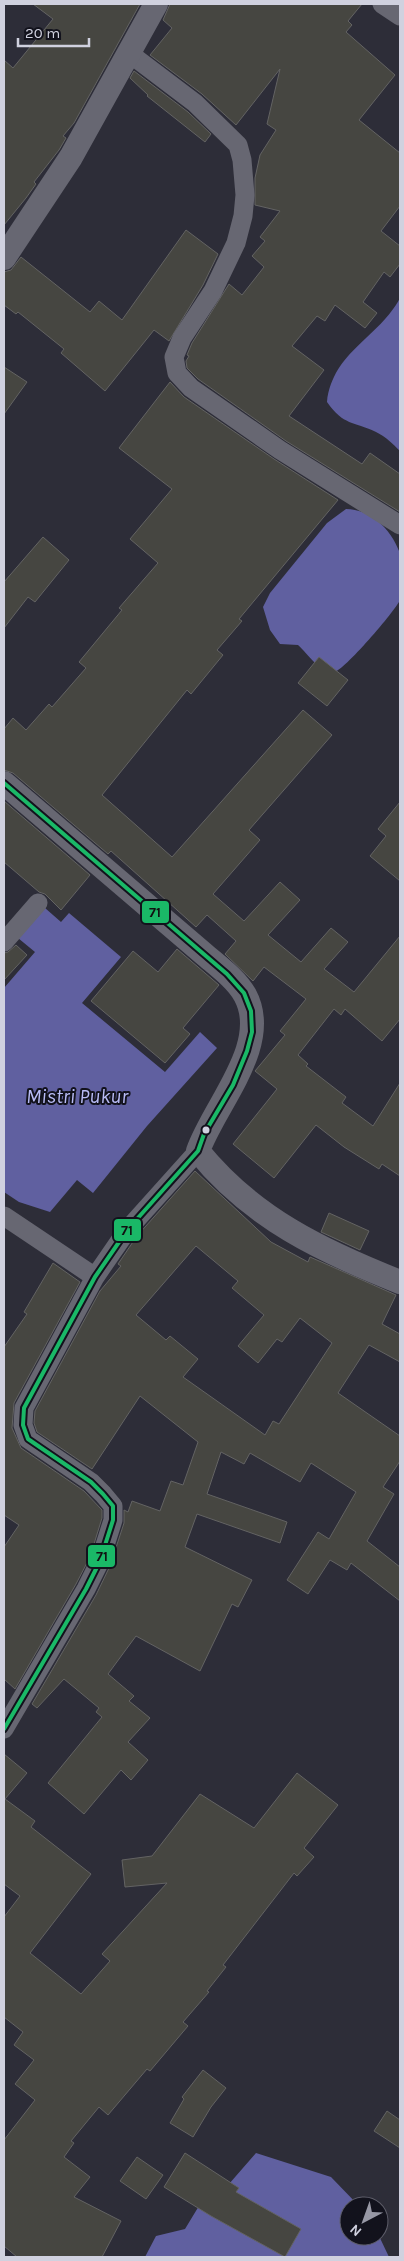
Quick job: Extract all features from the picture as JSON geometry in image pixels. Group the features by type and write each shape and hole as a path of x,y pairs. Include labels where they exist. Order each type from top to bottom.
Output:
{"street":[{"path":"4,258 71,157 156,4"},
{"path":"382,4 400,16"},
{"path":"129,53 195,103 238,145 242,160 245,195 243,216 236,243 213,291 182,338 174,357 177,373 191,388 280,450 400,525"},
{"path":"4,783 227,974 244,994 251,1011 252,1032 247,1051 233,1085 204,1134 198,1151 139,1216 95,1277 24,1408 23,1425 28,1439 91,1482 113,1506 112,1520 103,1554 86,1589 4,1729"},
{"path":"4,942 38,903"},
{"path":"198,1151 212,1168 249,1202 301,1238 400,1282"},
{"path":"4,1216 95,1277"}],"water":[{"path":"400,298 400,451 380,434 344,419 327,402 331,385 347,357 381,324"},
{"path":"346,509 363,512 371,516 391,535 401,558 401,596 396,606 369,640 348,662 334,672 319,666 298,645 280,644 270,630 263,607 270,593 327,523"},
{"name":"Mistri Pukur","path":"45,908 61,922 69,913 121,957 82,1003 165,1072 200,1032 217,1048 147,1126 93,1193 77,1180 50,1212 19,1202 4,1192 4,988 35,952 18,938"},
{"path":"256,2153 331,2177 349,2196 339,2196 339,2246 384,2246 389,2257 145,2257 156,2236 185,2229 205,2196 229,2184"}],"building":[{"path":"33,4 140,4 74,123 63,136 66,138 59,150 34,182 36,184 26,198 4,225 4,60 13,68 53,19"},
{"path":"170,4 362,4 348,21 352,25 346,32 395,75 359,120 400,153 400,206 381,231 400,246 400,264 390,277 384,272 363,302 377,313 365,328 335,305 325,321 317,316 292,346 324,370 289,416 362,464 370,453 400,474 400,512 286,441 198,379 187,368 186,361 189,356 187,355 192,343 229,284 242,295 264,267 252,256 265,241 260,237 280,211 255,205 255,178 260,155 276,130 267,124 280,69 236,125 202,94 150,55 172,28 163,20"},
{"path":"134,71 188,112 211,134 205,142 147,96 130,78"},
{"path":"186,230 218,254 203,285 169,341 154,330 105,391 61,353 64,349 18,312 16,314 4,305 4,272 11,270 21,257 90,312 99,301 122,320"},
{"path":"4,367 27,382 4,414"},
{"path":"170,382 184,397 274,459 338,500 239,619 242,621 217,650 223,655 191,694 187,690 102,795 172,857 303,710 332,735 249,830 260,840 213,894 244,921 280,882 300,900 268,935 301,962 331,928 348,942 324,969 354,992 400,936 400,1019 382,1041 345,1009 341,1015 334,1009 298,1055 308,1064 306,1066 346,1097 342,1103 373,1126 400,1083 400,1176 382,1164 379,1169 344,1147 316,1125 274,1178 233,1144 277,1089 255,1071 285,1035 280,1031 306,999 264,967 253,981 225,954 236,941 207,915 196,927 111,851 108,854 13,773 4,770 4,729 13,718 26,730 49,704 52,707 86,668 79,662 122,610 119,608 158,563 130,539 172,489 119,448"},
{"path":"43,537 69,560 35,602 28,597 4,628 4,582"},
{"path":"319,657 348,680 327,706 298,683"},
{"path":"4,801 90,875 61,910 45,894 39,892 4,862"},
{"path":"400,802 400,881 370,856 386,836 378,829"},
{"path":"16,945 27,955 4,980 4,953"},
{"path":"177,949 219,985 183,1028 190,1034 165,1063 91,1001 133,951 158,972"},
{"path":"195,1171 271,1242 308,1262 310,1257 396,1295 382,1324 400,1334 400,1362 369,1345 338,1393 400,1436 400,1461 383,1487 394,1494 367,1541 400,1567 400,1601 351,1563 347,1570 330,1560 308,1594 287,1580 318,1532 329,1539 356,1492 311,1463 300,1482 250,1453 244,1464 221,1452 207,1494 287,1522 280,1543 197,1514 185,1547 252,1580 238,1607 232,1604 200,1671 136,1636 108,1674 134,1696 129,1701 150,1718 128,1742 148,1760 131,1780 121,1770 84,1814 48,1783 102,1717 96,1712 99,1708 64,1679 37,1708 32,1704 96,1595 110,1566 124,1523 124,1510 128,1512 132,1501 160,1511 171,1481 183,1485 198,1442 140,1396 92,1469 37,1432 34,1423 35,1411 100,1291 121,1266 118,1264 137,1236","holes":["196,1246 238,1281 232,1288 264,1315 238,1346 258,1363 277,1339 282,1342 300,1318 332,1343 279,1424 273,1421 265,1435 183,1377 198,1359 170,1336 166,1340 136,1315"]},
{"path":"329,1213 369,1231 360,1250 321,1232"},
{"path":"53,1263 80,1282 14,1403 12,1428 21,1448 84,1491 102,1510 102,1518 90,1557 15,1689 4,1679 4,1547 19,1525 4,1515 4,1347 27,1314 24,1312"},
{"path":"4,1754 27,1773 5,1799 35,1821 31,1827 91,1874 30,1953 81,1994 110,1961 102,1954 167,1883 125,1887 122,1860 152,1856 200,1794 254,1828 297,1773 338,1805 304,1848 314,1857 297,1876 294,1873 223,1965 226,1967 207,1991 209,1992 183,2022 188,2026 150,2071 147,2069 108,2115 99,2107 71,2141 74,2143 64,2157 90,2177 74,2197 121,2221 102,2257 17,2257 4,2246 4,2140 35,2100 15,2084 34,2060 14,2045 23,2032 4,2017 4,1917 20,1896 4,1884"},
{"path":"203,2070 226,2088 211,2107 193,2137 170,2123 184,2099 182,2097"},
{"path":"387,2111 400,2120 400,2148 374,2131"},
{"path":"185,2153 239,2188 236,2192 301,2229 285,2257 211,2216 164,2187"},
{"path":"137,2157 163,2175 146,2199 120,2181"}],"transit line":[{"name":"71","path":"4,783 227,974 244,993 251,1011 252,1032 247,1051 233,1085 204,1134 198,1151 128,1229 95,1277 24,1408 23,1425 28,1439 91,1482 113,1506 113,1520 100,1561 86,1589 4,1729"}]}
